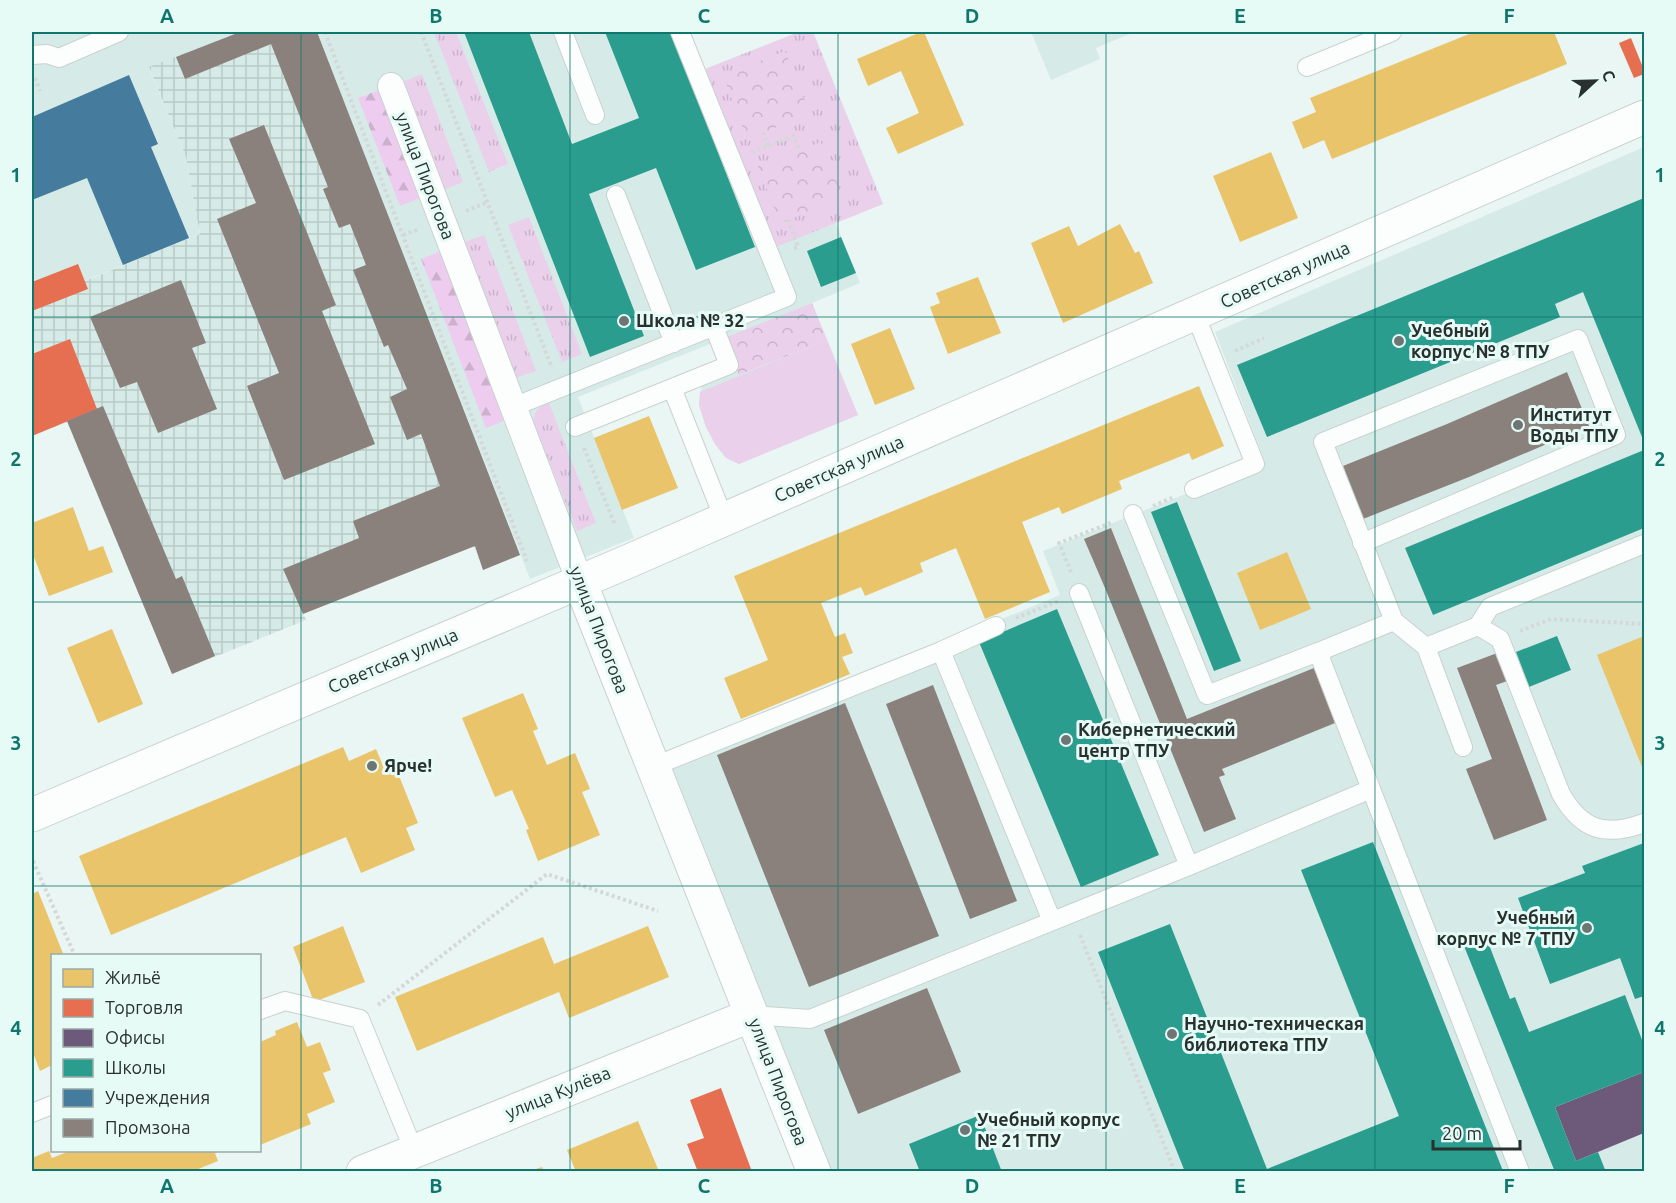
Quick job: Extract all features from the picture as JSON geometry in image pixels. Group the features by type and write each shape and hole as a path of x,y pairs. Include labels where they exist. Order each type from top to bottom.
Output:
{"street":[{"name":"улица Пирогова","path":"391,86 652,767 814,1172"},
{"name":"Советская улица","path":"32,815 580,582 1644,117"},
{"name":"улица Кулёва","path":"363,1172 752,1015"}],"lane":[{"path":"32,55 48,54 58,58 118,32"},
{"path":"563,32 595,115"},
{"path":"513,407 787,297 680,32"},
{"path":"1307,67 1392,32"},
{"path":"616,195 674,343"},
{"path":"1194,489 1255,464 1195,314"},
{"path":"575,427 729,365 714,327"},
{"path":"1362,543 1616,435 1578,339 1323,442 1362,543 1394,621 1426,647 1463,747"},
{"path":"672,388 724,519"},
{"path":"1133,513 1207,695 1394,621"},
{"path":"1426,647 1478,626 1490,607 1644,544"},
{"path":"1079,593 1189,866"},
{"path":"652,767 941,651 996,626"},
{"path":"1478,626 1500,639 1569,809 1581,820 1596,828 1613,831 1644,823"},
{"path":"941,651 1052,921"},
{"path":"1318,652 1520,1172"},
{"path":"752,1015 810,1019 1189,866 1371,789"},
{"path":"261,1010 285,1001 360,1018 414,1151"},
{"path":"32,1113 51,1105"}],"path":[{"path":"325,32 527,561"},
{"path":"421,32 560,388"},
{"path":"763,132 768,146"},
{"path":"732,160 793,136 799,150"},
{"path":"1233,352 1264,338"},
{"path":"575,427 615,525"},
{"path":"996,626 1079,593 1059,543 1194,489"},
{"path":"1500,639 1551,619 1644,624"},
{"path":"33,861 74,954"},
{"path":"360,1018 547,874 658,911"},
{"path":"1072,913 1174,1172"}],"shaded area":[{"path":"32,32 240,32 149,68 186,157 200,234 84,281 78,264 32,282"},
{"path":"240,32 317,32 520,555 483,570 474,546 303,613 306,620 172,674 67,422 32,436 32,282 78,264 85,281 200,234 186,157 149,67"},
{"name":"Школа № 32","path":"317,32 690,32 705,69 799,32 813,32 883,204 836,223 860,283 812,303 858,415 739,464 726,458 706,427 699,405 704,381 719,372 715,342 578,397 634,538 530,579"},
{"path":"1031,32 1135,32 1096,48 1100,59 1051,80"},
{"path":"1644,147 1644,1171 829,1171 668,757 1060,595 1043,551 1265,462 1215,332"}],"green space":[{"path":"434,32 456,32 508,164 489,172"},
{"path":"799,32 813,32 883,204 776,247 705,69"},
{"path":"785,51 810,114 747,139 723,75"},
{"path":"422,74 463,182 444,190 402,82"},
{"path":"382,89 423,197 400,206 358,98"},
{"path":"821,142 843,199 780,223 758,166"},
{"path":"529,217 582,354 562,362 508,225"},
{"path":"484,235 536,371 516,378 464,242"},
{"path":"444,250 509,419 486,428 421,259"},
{"path":"812,303 827,340 739,375 724,338"},
{"path":"827,340 858,415 739,464 726,458 706,427 699,405 700,392"},
{"path":"549,403 596,523 577,531 534,423 537,410"}],"building: Жильё":[{"path":"924,32 964,125 898,154 886,128 919,113 901,71 868,86 857,59"},
{"path":"1474,32 1554,32 1567,64 1332,159 1324,140 1303,149 1292,122 1316,112 1310,98"},
{"path":"1271,152 1298,218 1240,242 1213,176"},
{"path":"1120,224 1135,253 1139,251 1153,283 1063,323 1031,243 1069,226 1078,246"},
{"path":"978,277 1001,333 948,354 930,307 940,303 936,293"},
{"path":"890,328 915,389 875,405 851,344"},
{"path":"1199,386 1224,446 1192,460 1189,453 1119,481 1122,489 1062,514 1059,507 1022,522 1050,592 985,619 956,548 920,563 923,572 865,596 861,587 821,603 835,637 845,633 853,653 842,657 850,674 741,719 724,678 768,660 734,576"},
{"path":"649,416 678,488 622,510 594,438"},
{"path":"73,507 89,551 103,546 113,572 49,596 34,557 32,557 32,523"},
{"path":"1287,552 1311,609 1260,630 1237,573"},
{"path":"112,629 143,704 98,723 67,648"},
{"path":"1644,636 1644,772 1597,655"},
{"path":"523,693 538,729 533,731 547,765 575,753 590,789 582,792 600,835 538,861 526,830 529,829 512,790 495,797 462,718"},
{"path":"343,747 349,761 376,749 387,775 397,771 418,823 406,828 415,850 361,873 346,837 111,935 79,856"},
{"path":"38,891 63,954 51,954 51,1066 40,1071 32,1050 32,894"},
{"path":"343,926 365,982 314,1002 293,947"},
{"path":"648,926 669,977 569,1018 559,992 417,1051 395,997 543,937 554,964"},
{"path":"297,1022 307,1047 320,1042 331,1070 323,1073 335,1102 307,1114 311,1124 261,1145 261,1042 276,1035 275,1031"},
{"path":"638,1121 658,1169 651,1172 576,1172 567,1150"},
{"path":"49,1151 52,1158 67,1152 218,1152 215,1153 218,1161 191,1172 32,1172 32,1158"},
{"path":"542,1167 544,1172 530,1172 530,1171"}],"building: Торговля":[{"path":"1631,38 1644,70 1644,74 1634,78 1619,43"},
{"path":"78,264 88,289 32,311 32,282"},
{"path":"70,339 97,409 32,436 32,354"},
{"path":"721,1088 751,1169 745,1172 698,1172 687,1144 704,1138 690,1100"}],"building: Офисы":[{"path":"1644,1072 1644,1133 1576,1161 1555,1107"}],"building: Школы":[{"path":"464,32 529,32 572,144 639,118 605,32 671,32 755,247 696,270 656,168 589,194 644,336 590,357"},
{"name":"Учебный корпус № 8 ТПУ","path":"1644,198 1644,442 1583,292 1555,304 1560,317 1267,437 1237,365"},
{"path":"841,237 856,273 821,287 807,251"},
{"path":"1644,450 1644,528 1433,615 1405,548"},
{"path":"1177,502 1241,661 1214,671 1151,512"},
{"name":"Кибернетический центр ТПУ","path":"1057,609 1159,855 1081,887 979,642"},
{"path":"1557,636 1571,670 1529,687 1516,652"},
{"name":"Научно-техническая библиотека ТПУ","path":"1373,842 1503,1171 1185,1172 1098,952 1170,924 1267,1169 1399,1116 1301,870"},
{"name":"Учебный корпус № 7 ТПУ","path":"1644,843 1644,996 1635,999 1620,958 1550,984 1518,898 1585,873 1582,866"},
{"path":"1486,937 1510,999 1515,997 1529,1032 1625,995 1644,1045 1644,1072 1555,1107 1576,1161 1598,1152 1606,1172 1555,1172 1464,946"},
{"name":"Учебный корпус № 21 ТПУ","path":"980,1115 1002,1172 920,1172 909,1144"}],"building: Учреждения":[{"path":"129,75 158,144 151,147 189,238 123,265 87,178 32,200 32,117"}],"building: Промзона":[{"path":"240,32 317,32 520,555 483,570 475,546 303,614 283,569 359,538 353,521 440,486 421,434 407,440 390,397 407,389 388,345 384,347 353,270 366,265 350,224 339,228 323,189 328,187 271,44 185,79 176,57"},
{"path":"264,125 336,305 322,311 375,444 284,480 247,386 279,373 217,219 256,203 229,139"},
{"path":"181,280 206,343 192,348 217,409 158,433 137,382 120,388 90,317"},
{"path":"1567,372 1589,426 1363,519 1343,466"},
{"path":"103,406 176,579 182,576 215,656 172,674 67,421"},
{"path":"1111,528 1187,719 1314,668 1335,723 1222,769 1225,775 1219,777 1236,819 1204,832 1084,539"},
{"path":"1500,652 1510,680 1496,685 1547,820 1494,840 1466,769 1492,759 1457,668"},
{"path":"933,685 1017,901 970,919 886,704"},
{"path":"845,703 939,936 809,987 717,755"},
{"path":"927,988 961,1072 858,1114 824,1030"}],"place":[{"name":"Школа № 32","path":"624,321"},
{"name":"Учебный корпус № 8 ТПУ","path":"1399,341"},
{"name":"Институт Воды ТПУ","path":"1518,425"},
{"name":"Кибернетический центр ТПУ","path":"1066,740"},
{"name":"Ярче!","path":"372,766"},
{"name":"Учебный корпус № 7 ТПУ","path":"1587,928"},
{"name":"Научно-техническая библиотека ТПУ","path":"1172,1034"},
{"name":"Учебный корпус № 21 ТПУ","path":"965,1130"}]}
